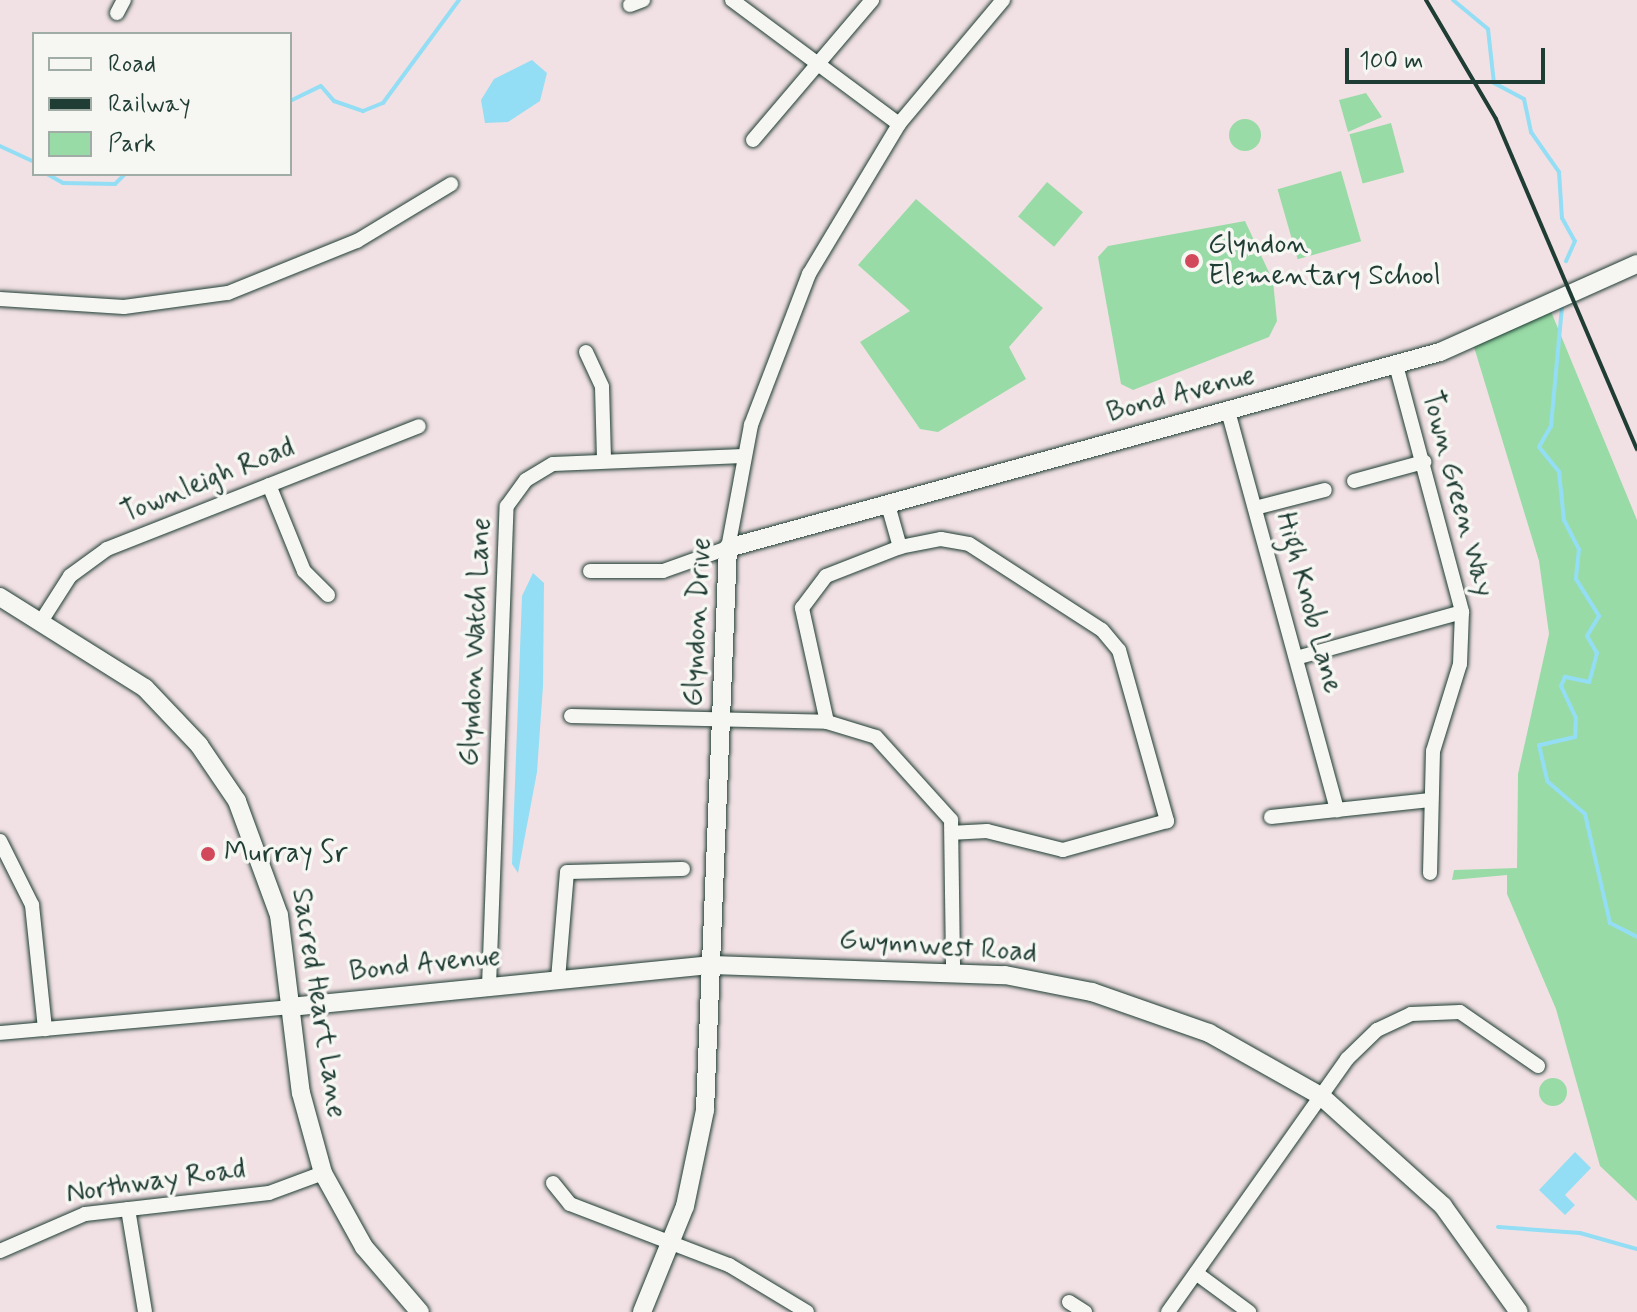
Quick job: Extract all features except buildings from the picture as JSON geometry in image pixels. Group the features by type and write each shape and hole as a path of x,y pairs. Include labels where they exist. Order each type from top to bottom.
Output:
{"street":[{"path":"732,0 817,67 899,124"},
{"path":"753,140 872,0"},
{"name":"Glyndon Drive","path":"642,1312 673,1244 705,1110 728,548 743,456 809,274 899,124 1003,0"},
{"path":"0,299 124,307 228,293 357,241 451,184"},
{"name":"Bond Avenue","path":"728,548 1396,365 1474,339 1637,264"},
{"path":"586,352 602,387 604,460"},
{"name":"Town Green Way","path":"1396,365 1462,612 1460,664 1436,734 1430,800 1430,873"},
{"name":"High Knob Lane","path":"1228,411 1337,810"},
{"name":"Townleigh Road","path":"42,620 70,576 107,549 419,426"},
{"name":"Glyndon Watch Lane","path":"489,986 504,521 515,492 537,470 604,460 743,456"},
{"path":"1354,481 1424,462"},
{"path":"269,485 304,571 328,595"},
{"path":"1255,508 1325,490"},
{"path":"888,505 900,547"},
{"path":"827,722 802,608 826,576 900,547 941,539 969,544 1113,640 1167,821 1063,850 987,831 954,833"},
{"path":"590,571 663,571 728,548"},
{"name":"Sacred Heart Lane","path":"0,597 42,620 145,688 215,767 272,886 301,1093 323,1173 364,1247 420,1312"},
{"path":"1296,658 1462,612"},
{"path":"571,716 827,722 854,726 887,745 945,809 954,833 953,971"},
{"path":"1271,817 1430,800"},
{"path":"0,841 32,905 45,1029"},
{"path":"558,979 567,872 683,869"},
{"name":"Bond Avenue","path":"0,1033 712,965"},
{"name":"Gwynnwest Road","path":"712,965 953,971 1054,983 1138,1005 1246,1051 1321,1096 1443,1206 1519,1312"},
{"path":"1168,1312 1321,1096 1377,1030 1431,1010 1476,1018 1538,1066"},
{"name":"Northway Road","path":"0,1251 60,1221 128,1209 269,1193 323,1173"},
{"path":"553,1183 570,1204 750,1275 807,1312"},
{"path":"128,1209 145,1312"},
{"path":"1196,1273 1249,1312"},
{"path":"1069,1302 1085,1312"}],"green space":[{"path":"1366,93 1382,117 1348,132 1339,100"},
{"path":"1245,119 1256,124 1261,135 1256,146 1245,151 1234,146 1229,135 1234,124"},
{"path":"1391,123 1404,172 1363,183 1349,134"},
{"path":"1341,171 1361,241 1298,259 1278,189"},
{"path":"1047,182 1083,212 1054,247 1018,216"},
{"path":"916,199 1043,308 1009,347 1026,379 938,432 920,429 860,342 910,311 858,265"},
{"path":"1245,221 1273,281 1277,321 1269,337 1133,390 1121,384 1098,257 1108,246"},
{"path":"1550,309 1637,520 1637,1201 1600,1166 1556,1009 1507,894 1507,875 1452,880 1454,870 1517,868 1518,774 1549,634 1539,561 1474,347"},
{"path":"1553,1078 1563,1082 1567,1092 1563,1102 1553,1106 1543,1102 1539,1092 1543,1082"}],"water":[{"path":"532,60 547,73 540,101 508,122 485,123 481,100 494,79"},
{"path":"533,573 544,583 543,686 537,772 518,873 512,864 522,596"},
{"path":"1575,1152 1591,1168 1565,1195 1575,1205 1565,1215 1539,1190"}],"waterway":[{"path":"292,100 321,86 334,101 363,111 383,103 459,0"},
{"path":"1453,0 1488,29 1494,83 1524,99 1531,132 1559,172 1562,218 1575,241 1566,261"},
{"path":"0,146 32,161"},
{"path":"51,176 63,183 115,184 123,176"},
{"path":"1562,307 1551,426 1539,447 1559,472 1564,520 1579,549 1576,579 1599,616 1587,636 1597,653 1589,682 1565,677 1561,686 1576,718 1575,737 1539,745 1547,781 1585,814 1610,923 1637,937"},
{"path":"1498,1227 1580,1233 1637,1249"}],"railway":[{"path":"1426,0 1496,119 1637,449"}],"place":[{"name":"Glyndon Elementary School","path":"1192,261"},
{"name":"Murray Sr","path":"208,854"}]}
